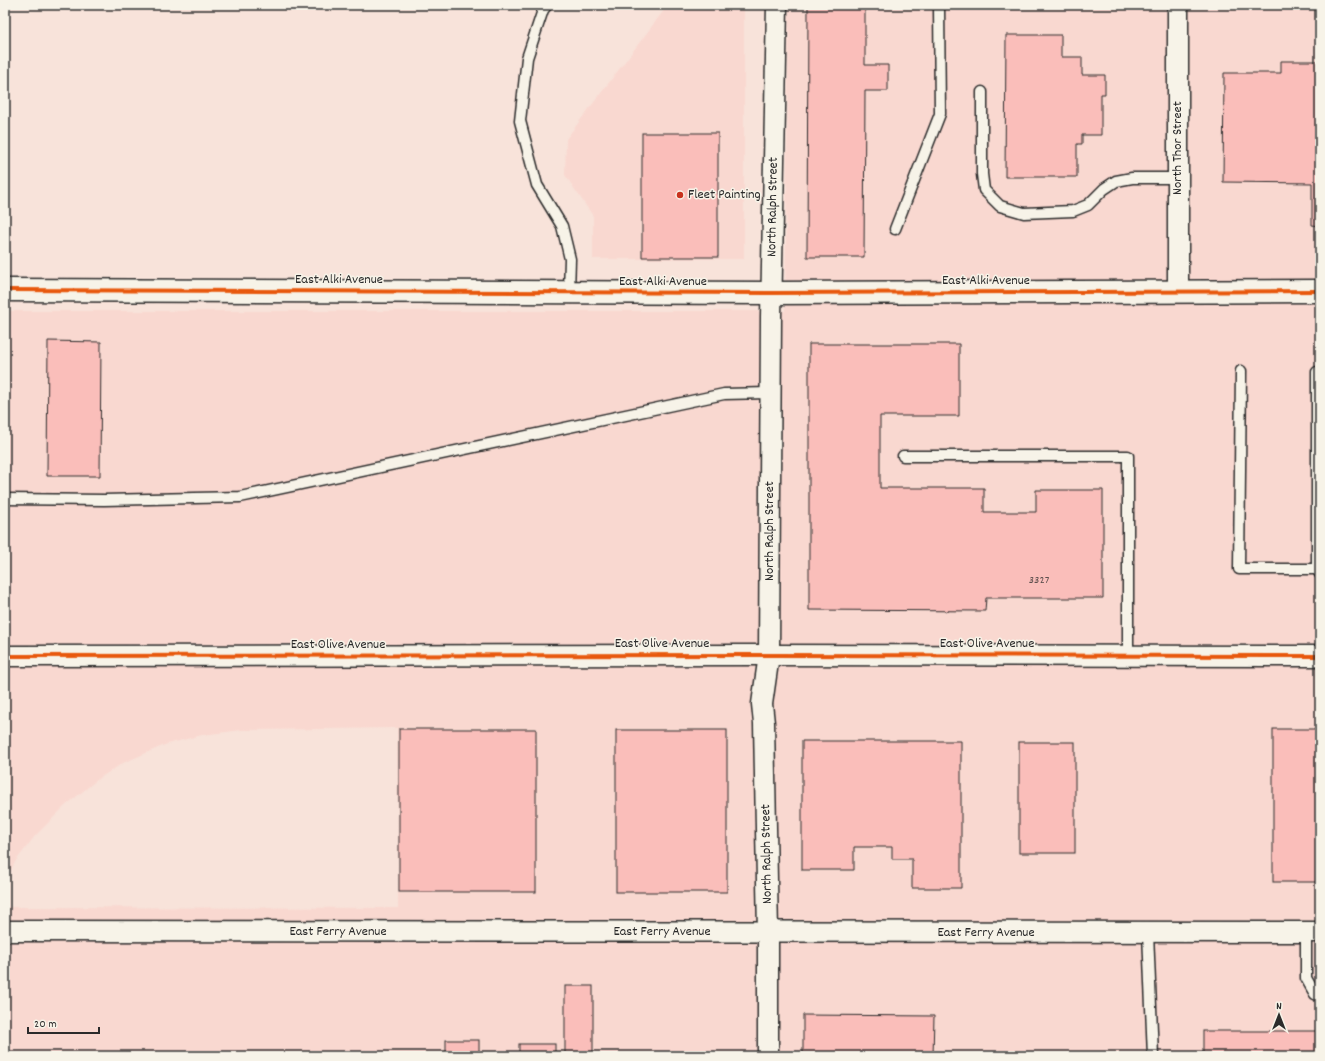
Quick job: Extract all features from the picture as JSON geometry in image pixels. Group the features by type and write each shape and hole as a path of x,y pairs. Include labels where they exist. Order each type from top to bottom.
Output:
{"street":[{"name":"North Ralph Street","path":"768,1056 768,932 764,722 762,704 769,654 772,293 777,5"},
{"name":"North Thor Street","path":"1178,5 1178,291"},
{"name":"East Alki Avenue","path":"5,290 772,293 1320,291"},
{"name":"East Olive Avenue","path":"5,656 769,654 1320,656"},
{"name":"East Ferry Avenue","path":"5,931 1313,932"}],"lane":[{"path":"547,5 543,10 527,58 520,122 537,185 562,226 570,259 569,292"},
{"path":"895,229 940,114 940,5"},
{"path":"982,92 982,174 984,190 1000,206 1024,213 1073,211 1088,204 1116,181 1132,178 1178,178"},
{"path":"1240,371 1239,569 1318,572 1317,372"},
{"path":"5,499 104,500 240,497 724,394 771,393"},
{"path":"903,456 1128,456 1128,655"},
{"path":"1148,932 1153,1056"},
{"path":"1313,932 1306,978 1318,995"}],"shaded area":[{"path":"668,5 744,5 744,259 593,259 593,216 565,175 566,139"},
{"path":"791,5 1320,5 1320,1056 5,1056 5,907 398,908 397,728 242,730 202,735 167,744 123,763 98,779 65,806 35,836 15,862 5,881 5,311 785,311 789,10"}],"building":[{"path":"808,5 865,5 865,65 888,65 888,91 865,91 864,257 807,257"},
{"path":"1006,35 1061,35 1061,57 1082,57 1082,75 1105,75 1105,94 1101,94 1101,135 1082,135 1082,144 1077,144 1077,177 1005,177"},
{"path":"1281,61 1320,61 1320,226 1312,225 1312,183 1223,182 1224,73 1281,73"},
{"name":"Fleet Painting","path":"642,133 718,133 718,257 642,257"},
{"path":"48,341 101,342 100,476 47,476"},
{"path":"809,344 959,344 959,416 880,416 880,488 984,488 984,512 1036,512 1036,490 1103,490 1103,598 986,598 985,611 809,610"},
{"path":"399,729 536,729 536,892 399,892"},
{"path":"1273,729 1320,729 1320,882 1273,882"},
{"path":"616,730 727,730 727,892 616,892"},
{"path":"802,741 961,741 961,888 912,888 912,859 892,859 892,847 854,847 854,870 802,870"},
{"path":"1019,742 1075,742 1075,853 1019,853"},
{"path":"565,986 593,986 593,1056 565,1056"},
{"path":"803,1015 934,1016 933,1056 803,1056"},
{"path":"1203,1031 1320,1031 1320,1056 1203,1056"},
{"path":"446,1040 479,1040 479,1056 446,1056"},
{"path":"519,1044 555,1044 555,1056 519,1056"}],"cycle path":[{"path":"5,290 772,293 1320,291"},
{"path":"5,656 1320,656"}],"place":[{"name":"Fleet Painting","path":"680,195"}]}
